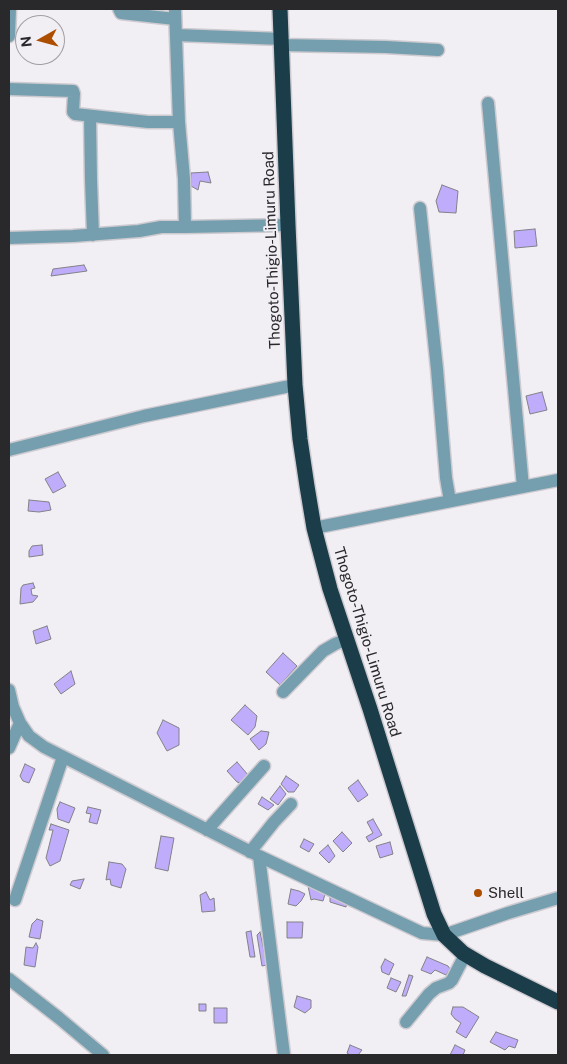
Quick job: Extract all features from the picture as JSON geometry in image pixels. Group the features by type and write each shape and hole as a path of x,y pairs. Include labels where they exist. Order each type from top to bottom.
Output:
{"highway":[{"name":"Thogoto-Thigio-Limuru Road","path":"280,9 295,385 314,528 330,589 370,709 434,914 444,935 465,955 501,975 558,1002"}],"street":[{"path":"9,34 10,9"},
{"path":"120,9 121,13 176,14 179,122 184,179 185,227"},
{"path":"176,35 438,50"},
{"path":"9,89 72,91 74,94 74,113 148,122 179,122"},
{"path":"488,103 523,487"},
{"path":"90,116 93,235"},
{"path":"420,208 446,478 450,501"},
{"path":"9,238 93,235 162,227 288,226"},
{"path":"9,450 144,416 295,385"},
{"path":"314,528 558,480"},
{"path":"283,692 323,651 347,640"},
{"path":"9,690 20,723 29,736 44,747 254,854 422,933 444,935 558,898"},
{"path":"9,748 20,723"},
{"path":"15,900 63,757"},
{"path":"207,830 264,766"},
{"path":"284,1055 254,854 274,822 291,804"},
{"path":"406,1022 429,994 452,980 465,955"},
{"path":"9,979 103,1055"}],"building":[{"path":"208,172 211,183 200,181 198,190 191,186 191,173"},
{"path":"442,185 458,191 456,213 439,212 436,201"},
{"path":"535,229 537,246 515,248 514,231"},
{"path":"84,265 87,271 51,276 53,269"},
{"path":"542,392 547,410 530,414 526,396"},
{"path":"58,472 66,486 53,493 45,479"},
{"path":"29,500 49,502 51,510 28,511"},
{"path":"42,545 43,555 29,557 29,551 32,546"},
{"path":"33,583 35,588 31,589 32,595 38,596 33,602 20,604 21,588 23,585"},
{"path":"47,626 51,639 36,644 33,631"},
{"path":"283,653 297,666 280,685 266,672"},
{"path":"71,671 75,684 61,694 54,684"},
{"path":"245,705 257,716 255,727 248,735 231,720"},
{"path":"163,720 179,728 179,745 167,751 157,733"},
{"path":"261,731 269,732 266,744 259,750 250,739"},
{"path":"237,762 249,776 240,783 227,771"},
{"path":"25,764 35,769 29,783 23,781 20,776"},
{"path":"286,776 299,785 294,792 288,792 281,784"},
{"path":"358,780 368,795 358,802 348,788"},
{"path":"280,786 286,794 278,805 270,799"},
{"path":"262,797 274,805 268,810 258,804"},
{"path":"60,802 75,808 69,823 58,819 57,809"},
{"path":"88,807 101,810 97,824 89,822 91,814 86,813"},
{"path":"373,819 382,835 369,842 366,837 373,833 367,822"},
{"path":"51,824 69,830 60,861 50,866 46,858 53,830 49,830"},
{"path":"342,832 352,843 343,852 333,841"},
{"path":"161,836 174,838 168,871 155,868"},
{"path":"304,839 314,844 309,852 300,847"},
{"path":"390,842 393,854 380,858 376,846"},
{"path":"328,845 335,856 329,863 319,853"},
{"path":"109,862 122,864 126,869 121,888 111,885 110,879 106,880"},
{"path":"84,879 80,889 70,885 72,881"},
{"path":"308,886 326,891 323,901 311,900"},
{"path":"291,889 305,894 296,906 288,904"},
{"path":"206,892 210,900 214,898 215,911 202,912 200,895"},
{"path":"330,895 347,903 346,907 330,902"},
{"path":"37,919 43,921 40,939 29,937 32,924"},
{"path":"287,922 303,922 302,938 287,938"},
{"path":"251,931 255,957 250,957 246,932"},
{"path":"260,932 267,965 262,966 257,935"},
{"path":"36,943 38,947 35,967 24,965 26,947 33,948"},
{"path":"427,957 448,966 450,969 446,975 435,970 431,974 421,970"},
{"path":"385,959 394,964 389,975 382,972 381,967"},
{"path":"409,975 413,976 406,996 402,996"},
{"path":"391,978 401,982 396,992 387,988"},
{"path":"297,996 311,1000 311,1008 305,1013 294,1007"},
{"path":"199,1004 206,1004 206,1011 199,1011"},
{"path":"453,1007 463,1007 479,1017 466,1038 456,1032 461,1023 451,1014"},
{"path":"214,1008 227,1008 227,1023 214,1023"},
{"path":"496,1032 518,1040 515,1048 509,1046 505,1050 490,1042"},
{"path":"350,1045 362,1050 358,1055 350,1055 347,1053"},
{"path":"455,1045 465,1050 463,1055 450,1055"}],"place":[{"name":"Shell","path":"478,893"}]}
